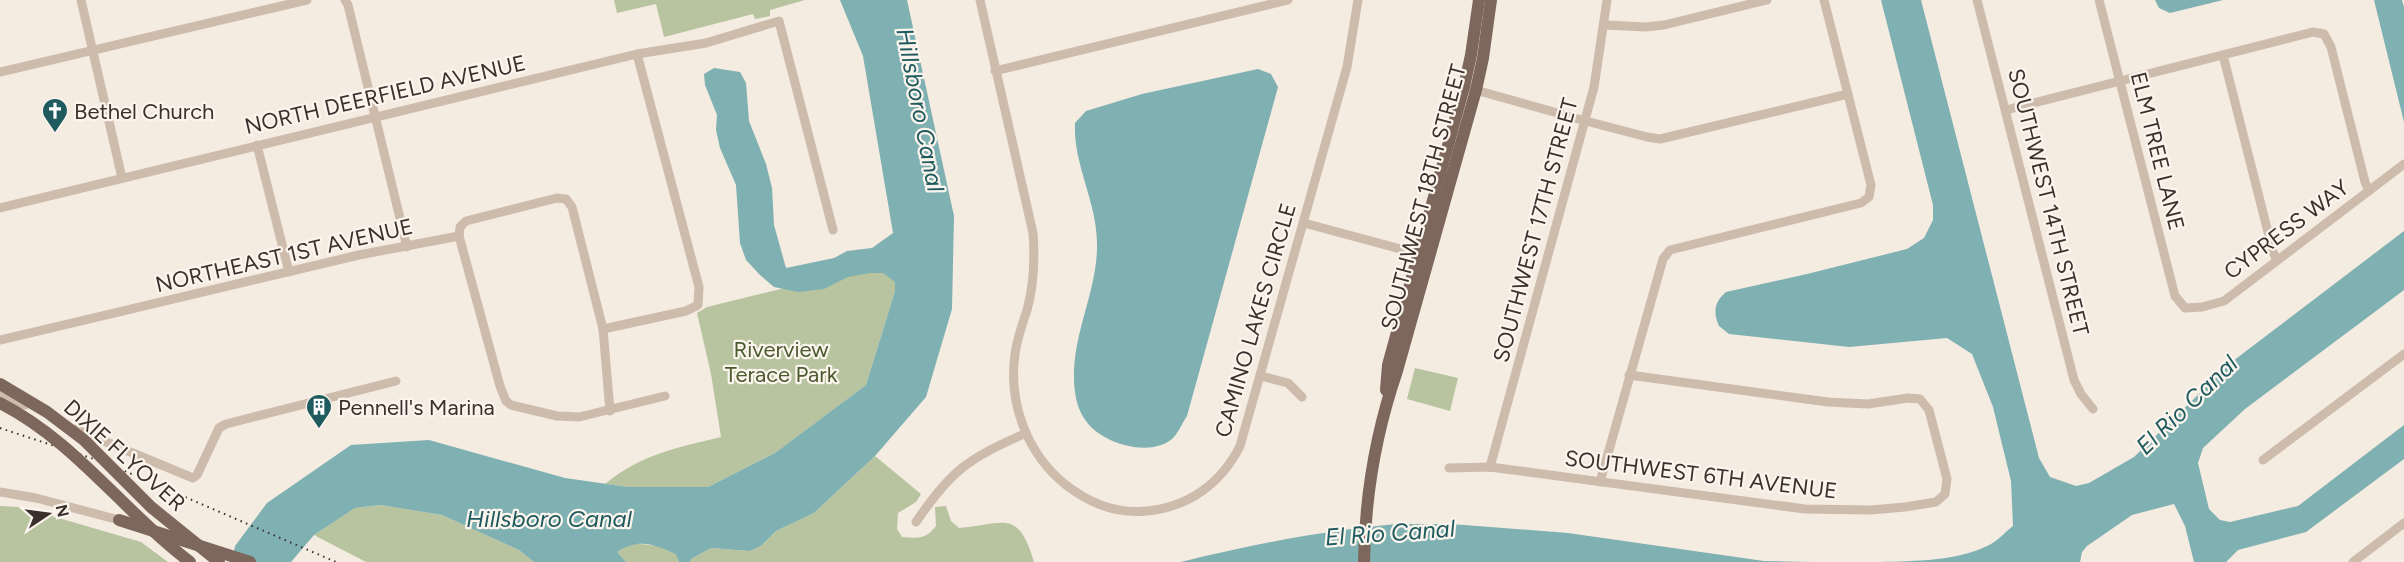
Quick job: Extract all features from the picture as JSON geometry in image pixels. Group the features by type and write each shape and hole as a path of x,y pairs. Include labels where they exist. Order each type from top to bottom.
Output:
{"main road":[{"name":"SOUTHWEST 18TH STREET","path":"1470,88 1479,0"},
{"name":"SOUTHWEST 18TH STREET","path":"1364,562 1366,513 1386,403 1470,88 1483,58 1491,0"},
{"name":"DIXIE FLYOVER","path":"0,384 46,412 84,440 151,507 221,557"},
{"name":"DIXIE FLYOVER","path":"0,403 59,443 83,463 151,531 189,562"},
{"path":"119,520 221,557 250,562"}],"street":[{"path":"81,0 122,178"},
{"path":"0,72 308,0"},
{"path":"345,0 348,4 407,247"},
{"name":"CAMINO LAKES CIRCLE","path":"980,0 1029,214 1034,252 1031,291 1018,336 1013,369 1016,403 1026,433 1048,469 1082,496 1098,504 1126,511 1163,509 1197,495 1225,470 1243,438 1347,67 1358,0"},
{"path":"995,71 1288,0"},
{"name":"SOUTHWEST 17TH STREET","path":"1490,467 1586,121 1599,65 1607,0"},
{"path":"1605,25 1646,27 1664,25 1767,0"},
{"path":"1600,482 1663,259 1670,250 1861,203 1869,197 1871,185 1824,0"},
{"name":"SOUTHWEST 14TH STREET","path":"1977,0 2074,380 2081,394 2093,409"},
{"name":"ELM TREE LANE","path":"2099,0 2175,296 2185,308"},
{"name":"NORTH DEERFIELD AVENUE","path":"0,208 637,54 706,43 779,21 833,230"},
{"path":"2006,110 2313,32 2324,34 2331,46 2369,191"},
{"path":"603,329 686,310 698,304 699,287 637,54"},
{"path":"2223,55 2273,252 2277,260"},
{"path":"1470,88 1660,139 1848,94"},
{"path":"257,145 289,272"},
{"name":"CYPRESS WAY","path":"2185,308 2202,308 2224,301 2404,164"},
{"path":"610,411 603,329 572,207 566,199 557,198 466,221 460,227 459,236 506,401 511,405 557,416 579,417 610,411 665,396"},
{"path":"1304,223 1424,255"},
{"name":"NORTHEAST 1ST AVENUE","path":"0,340 359,255 459,236"},
{"path":"2263,460 2404,354"},
{"name":"SOUTHWEST 6TH AVENUE","path":"1449,468 1490,467 1772,506 1838,510 1871,510 1936,502 1945,494 1947,479 1929,410 1920,399 1908,398 1868,404 1836,403 1629,375"},
{"path":"1261,376 1288,383 1302,398"},
{"path":"0,393 98,439 193,478 197,475 219,428 226,424 396,381"},
{"path":"916,522 933,496 955,472 982,453 1026,433"},
{"path":"0,492 36,498 119,520"},
{"path":"2353,562 2404,524"}],"green space":[{"path":"614,0 805,0 770,10 770,16 755,19 753,14 664,37 656,4 617,13"},
{"name":"Riverview Terace Park","path":"895,261 895,291 866,385 775,453 708,487 628,487 605,484 632,466 660,453 721,437 711,374 697,313 707,307"},
{"path":"1415,368 1458,378 1450,411 1407,399"},
{"path":"875,456 921,494 916,502 898,513 897,529 902,537 917,538 928,534 936,526 935,507 946,506 951,521 959,528 999,523 1015,526 1022,533 1034,562 690,562 691,559 711,548 750,551 761,546 776,531 814,513"},
{"path":"382,505 442,515 519,550 534,562 366,562 314,535 355,508"},
{"path":"0,506 21,507 141,542 168,562 0,562"},
{"path":"632,543 658,546 677,554 679,562 626,562 617,552"}],"water":[{"name":"Hillsboro Canal","path":"840,0 907,0 954,216 952,309 926,397 875,456 814,513 776,531 761,546 750,551 711,548 691,559 690,562 679,562 676,554 653,545 639,544 617,552 626,562 534,562 519,550 442,515 381,505 355,508 314,535 291,562 232,562 235,546 267,503 351,445 429,440 565,478 628,487 708,487 775,453 866,385 895,291 895,282 883,273 870,273 848,277 824,289 798,292 774,287 746,260 740,243 736,185 720,148 716,130 717,115 705,85 704,74 714,68 740,72 746,83 749,121 766,164 772,188 774,225 786,268 834,258 847,251 872,248 893,233 863,56"},
{"path":"1881,0 1921,0 2039,458 2050,477 2076,486 2089,483 2134,457 2233,361 2404,231 2404,290 2245,409 2203,448 2198,463 2209,509 2220,520 2230,522 2298,506 2404,425 2404,459 2306,532 2238,550 2226,562 2194,562 2185,526 2174,504 2132,515 2087,546 2082,552 2080,562 1881,562 1962,555 1991,544 2013,526 2011,481 1993,407 1972,354 1947,338 1849,347 1729,334 1719,326 1715,312 1719,300 1726,292 1907,249 1924,238 1933,220 1933,205"},
{"path":"2155,0 2223,0 2170,13 2159,8"},
{"path":"2374,0 2402,0 2404,7 2404,122"},
{"path":"1258,69 1271,74 1278,87 1187,416 1174,437 1162,445 1139,447 1114,441 1093,429 1083,417 1075,389 1077,344 1094,277 1097,243 1093,213 1075,138 1075,123 1086,111 1142,94"},
{"name":"El Rio Canal","path":"1396,524 1451,524 1568,533 1764,561 1810,562 1181,562 1288,539"}],"railway":[{"path":"0,428 106,463 336,562"}],"place":[{"name":"Bethel Church","path":"55,134"},
{"name":"Pennell's Marina","path":"319,430"}]}
